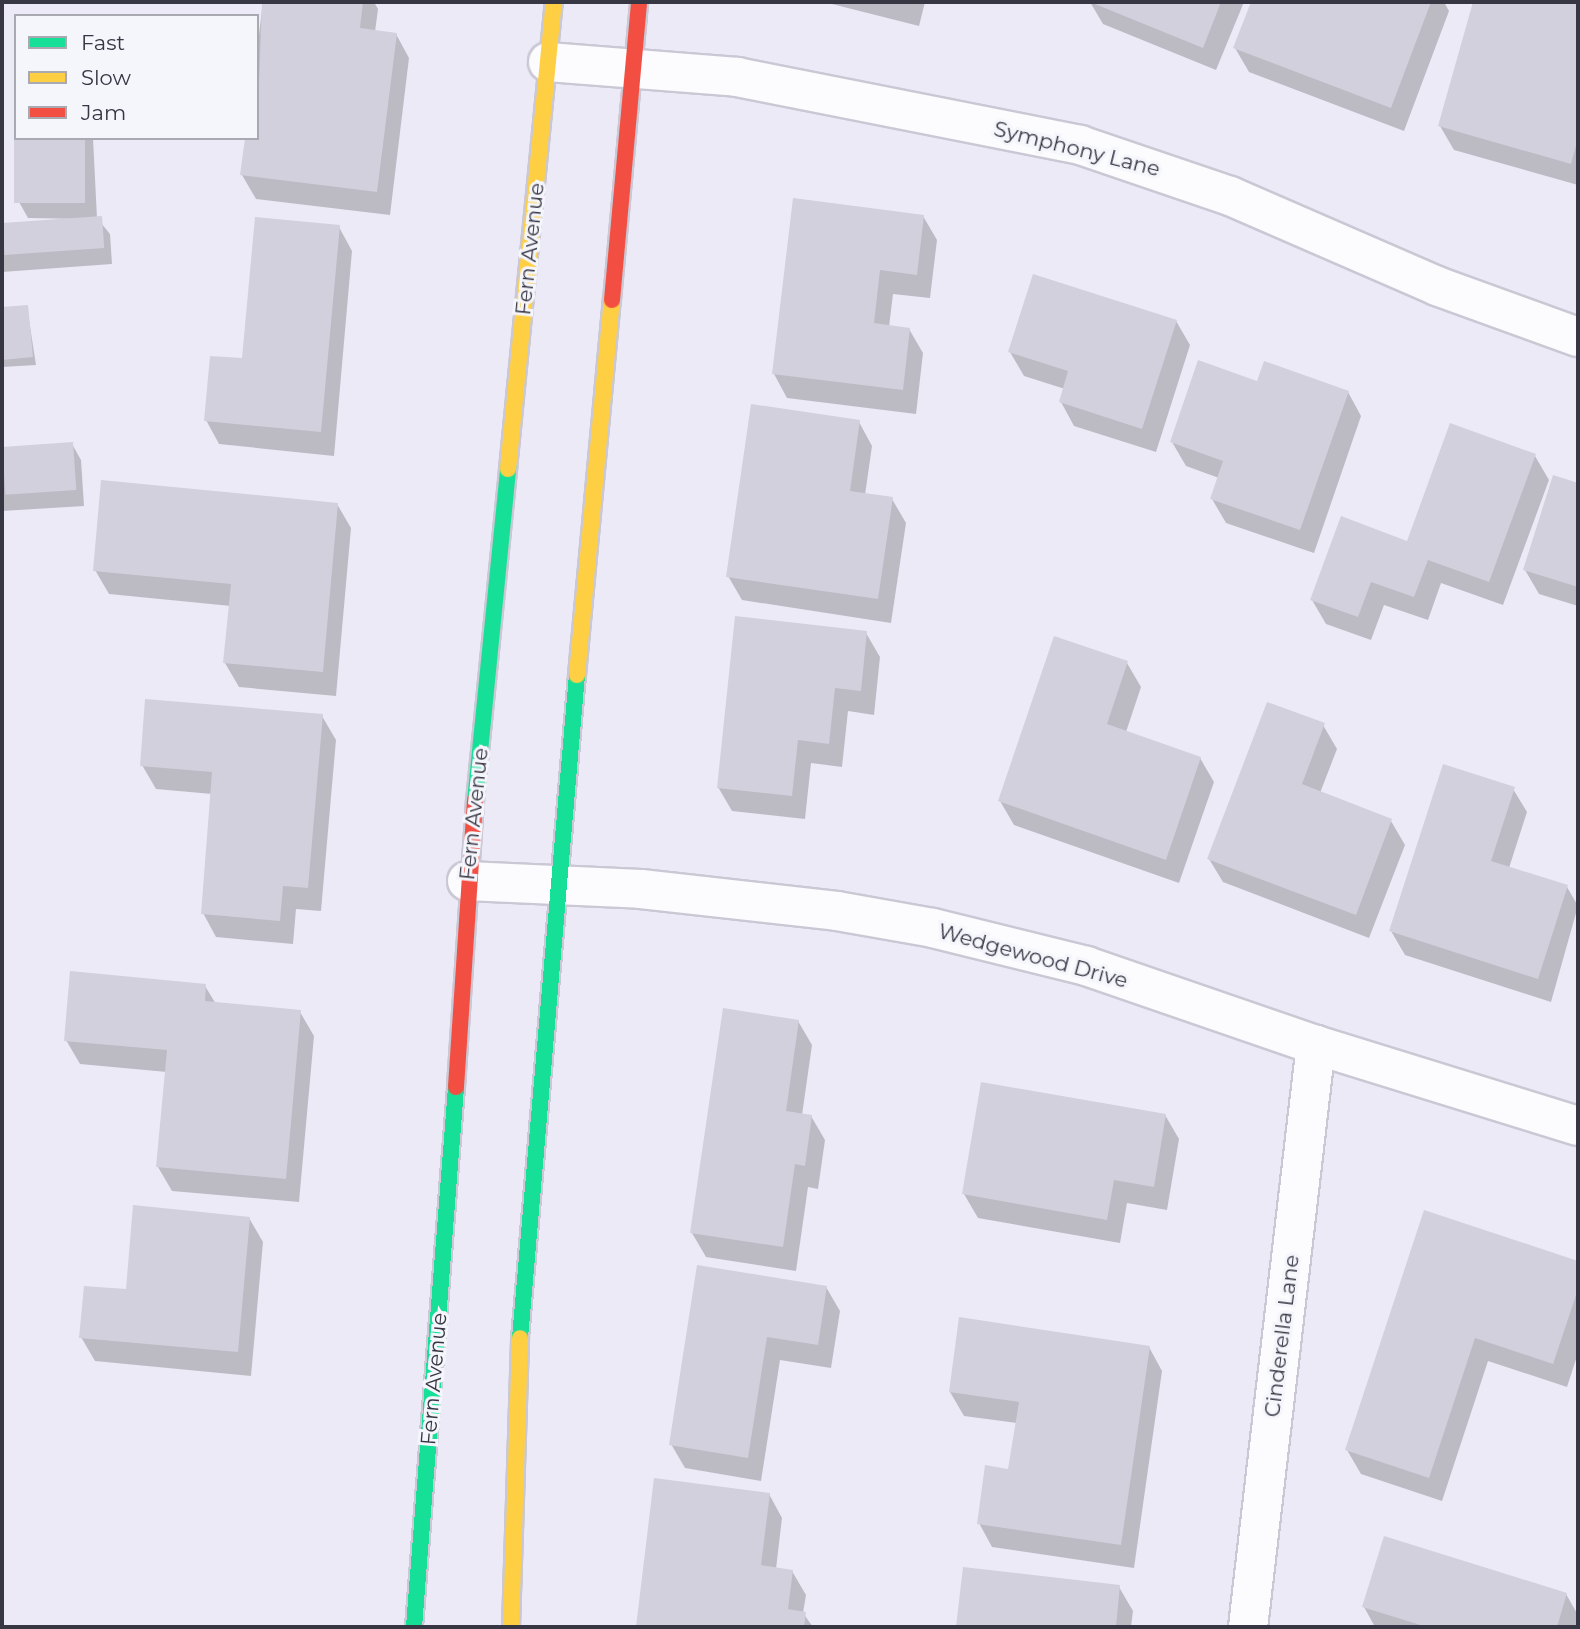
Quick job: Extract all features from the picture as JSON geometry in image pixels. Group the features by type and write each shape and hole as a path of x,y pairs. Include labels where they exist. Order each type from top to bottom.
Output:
{"street":[{"name":"Fern Avenue","path":"414,1627 447,1241 467,881 554,2"},
{"path":"511,1627 516,1387 639,2"},
{"name":"Symphony Lane","path":"548,62 633,66 830,93 1080,145 1230,195 1437,286 1578,337"},
{"name":"Wedgewood Drive","path":"467,881 560,885 837,911 933,928 1086,966 1316,1045 1578,1126"},
{"name":"Cinderella Lane","path":"1248,1627 1316,1045"}],"building":[{"path":"262,2 363,2 360,28 397,33 377,192 240,175 245,140 259,140"},
{"path":"1090,2 1221,2 1203,48"},
{"path":"1251,2 1431,2 1391,108 1233,48"},
{"path":"1473,2 1578,4 1578,138 1571,164 1438,126"},
{"path":"14,140 85,140 85,203 14,203"},
{"path":"793,198 924,215 917,275 880,270 874,323 910,328 903,390 772,374"},
{"path":"102,216 104,248 4,255 2,223"},
{"path":"255,217 340,225 321,432 204,421 210,356 242,358"},
{"path":"1033,274 1177,320 1142,429 1059,402 1068,371 1008,352"},
{"path":"28,305 33,357 2,360 2,307"},
{"path":"1198,360 1257,381 1264,361 1349,391 1300,530 1210,499 1223,461 1170,442"},
{"path":"751,404 860,420 850,491 893,497 878,599 726,577"},
{"path":"1450,423 1536,454 1489,582 1428,560 1414,597 1371,582 1358,617 1310,600 1341,516 1407,541"},
{"path":"73,442 76,490 6,495 2,447"},
{"path":"1553,475 1578,483 1578,587 1523,570"},
{"path":"101,480 338,503 323,672 223,663 231,584 93,571"},
{"path":"735,616 867,631 861,691 835,688 829,744 798,740 792,796 717,788"},
{"path":"1054,636 1128,661 1107,724 1201,757 1166,860 998,801"},
{"path":"145,699 323,714 308,888 283,886 280,921 201,914 212,772 140,766"},
{"path":"1267,702 1325,723 1302,784 1392,819 1356,915 1207,859"},
{"path":"1443,764 1515,787 1491,861 1568,885 1538,979 1389,931"},
{"path":"70,971 206,984 205,1001 301,1010 286,1179 156,1167 167,1050 64,1041"},
{"path":"723,1008 799,1020 786,1111 812,1115 805,1166 795,1164 783,1247 690,1233"},
{"path":"981,1082 1166,1114 1154,1187 1114,1180 1107,1220 962,1194"},
{"path":"133,1205 250,1217 238,1352 79,1338 84,1286 126,1289"},
{"path":"1424,1210 1578,1261 1578,1289 1553,1364 1475,1338 1429,1478 1345,1450"},
{"path":"697,1265 827,1286 818,1345 767,1337 748,1458 669,1445"},
{"path":"959,1317 1150,1346 1121,1545 977,1524 985,1465 1008,1469 1019,1402 949,1392"},
{"path":"654,1478 770,1493 761,1565 793,1570 788,1609 806,1612 804,1627 636,1627"},
{"path":"1384,1536 1567,1593 1557,1627 1427,1627 1362,1607"},
{"path":"963,1567 1120,1585 1116,1627 956,1627"}],"traffic: fast":[{"path":"475,801 508,469"},
{"path":"520,1338 577,675"},
{"path":"414,1627 456,1087"}],"traffic: slow":[{"path":"508,469 554,2"},
{"path":"577,675 612,300"},
{"path":"511,1627 520,1338"}],"traffic: jam":[{"path":"612,300 639,2"},
{"path":"456,1087 475,801"}]}
